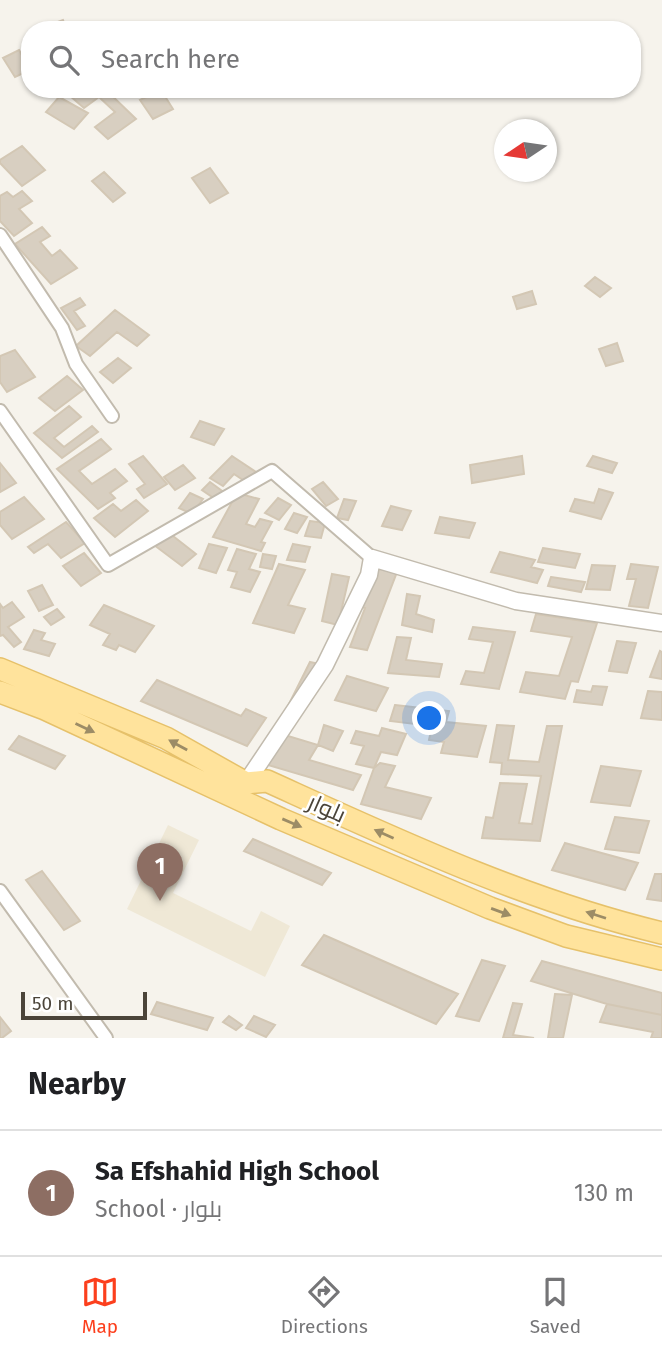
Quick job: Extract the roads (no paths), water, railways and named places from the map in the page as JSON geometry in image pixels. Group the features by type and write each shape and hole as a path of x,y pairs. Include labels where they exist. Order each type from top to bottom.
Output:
{"main road":[{"name":"بلوار","path":"0,669 49,700 281,819 490,908 566,936 662,959"},
{"name":"بلوار","path":"0,692 49,700 166,738 246,783 267,781 523,892 627,925 662,933"}],"street":[{"path":"0,235 62,328 75,364 112,416"},
{"path":"0,411 108,565 272,471 372,558 516,601 662,623"},
{"path":"246,783 324,665 369,575 372,558"},
{"path":"0,891 106,1038"}],"place":[{"name":"Sa Efshahid High School","path":"160,901"}]}
